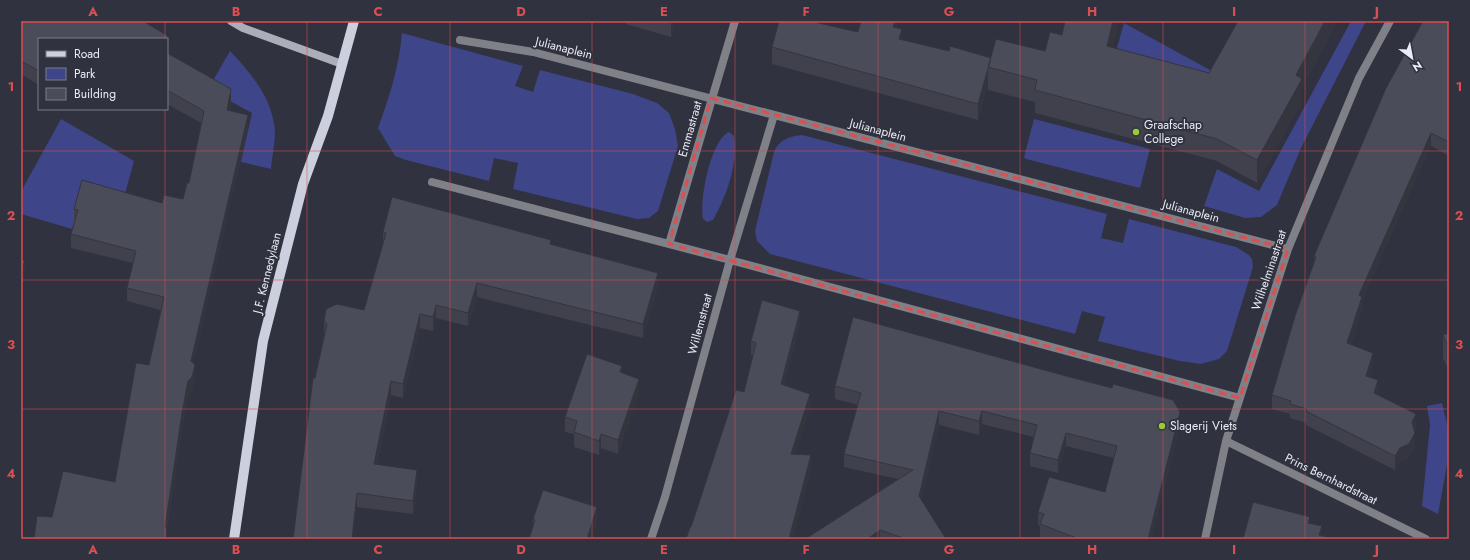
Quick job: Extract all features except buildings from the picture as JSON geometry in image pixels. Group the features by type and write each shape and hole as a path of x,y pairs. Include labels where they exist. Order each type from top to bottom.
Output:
{"main road":[{"name":"J.F. Kennedylaan","path":"234,539 263,341 303,184 328,116 354,21"}],"street":[{"path":"231,21 243,28 342,64"},
{"name":"Emmastraat","path":"669,244 735,21"},
{"name":"Wilhelminastraat","path":"1205,539 1226,441 1288,249 1359,78 1390,21"},
{"name":"Julianaplein","path":"460,40 533,52 1288,249"},
{"name":"Willemstraat","path":"651,539 665,497 730,260 774,115"},
{"path":"432,182 730,260 1240,398"},
{"name":"Prins Bernhardstraat","path":"1226,441 1426,539"}],"highlighted area":[{"path":"711,98 1288,249 1240,398 669,244"}],"green space":[{"path":"1351,21 1366,21 1301,148 1277,205 1261,217 1245,218 1204,206 1217,169 1259,191"},
{"path":"1124,23 1221,76 1112,65"},
{"path":"402,33 523,66 515,86 533,92 540,70 633,94 657,103 669,113 675,129 678,146 658,211 649,218 637,219 513,189 518,163 494,158 489,181 395,156 378,128 393,81 399,57"},
{"path":"230,51 260,88 270,109 275,132 271,169 241,162 252,113 208,89"},
{"path":"61,119 134,161 122,205 74,223 72,229 21,214 21,195 24,186"},
{"path":"1034,119 1150,149 1140,188 1026,159 1024,157"},
{"path":"729,132 734,136 735,147 733,169 723,200 713,220 707,222 703,219 702,210 708,171 717,146 723,137"},
{"path":"802,135 1107,214 1101,238 1123,243 1129,219 1236,247 1249,255 1252,259 1253,267 1227,351 1219,359 1201,364 1180,361 1098,341 1105,317 1082,311 1075,334 770,254 757,241 755,231 774,152 779,144 785,139"},
{"path":"1442,403 1449,432 1449,454 1438,514 1422,506 1430,425 1427,406"}],"place":[{"name":"Graafschap College","path":"1136,132"},
{"name":"Slagerij Viets","path":"1162,426"}]}
